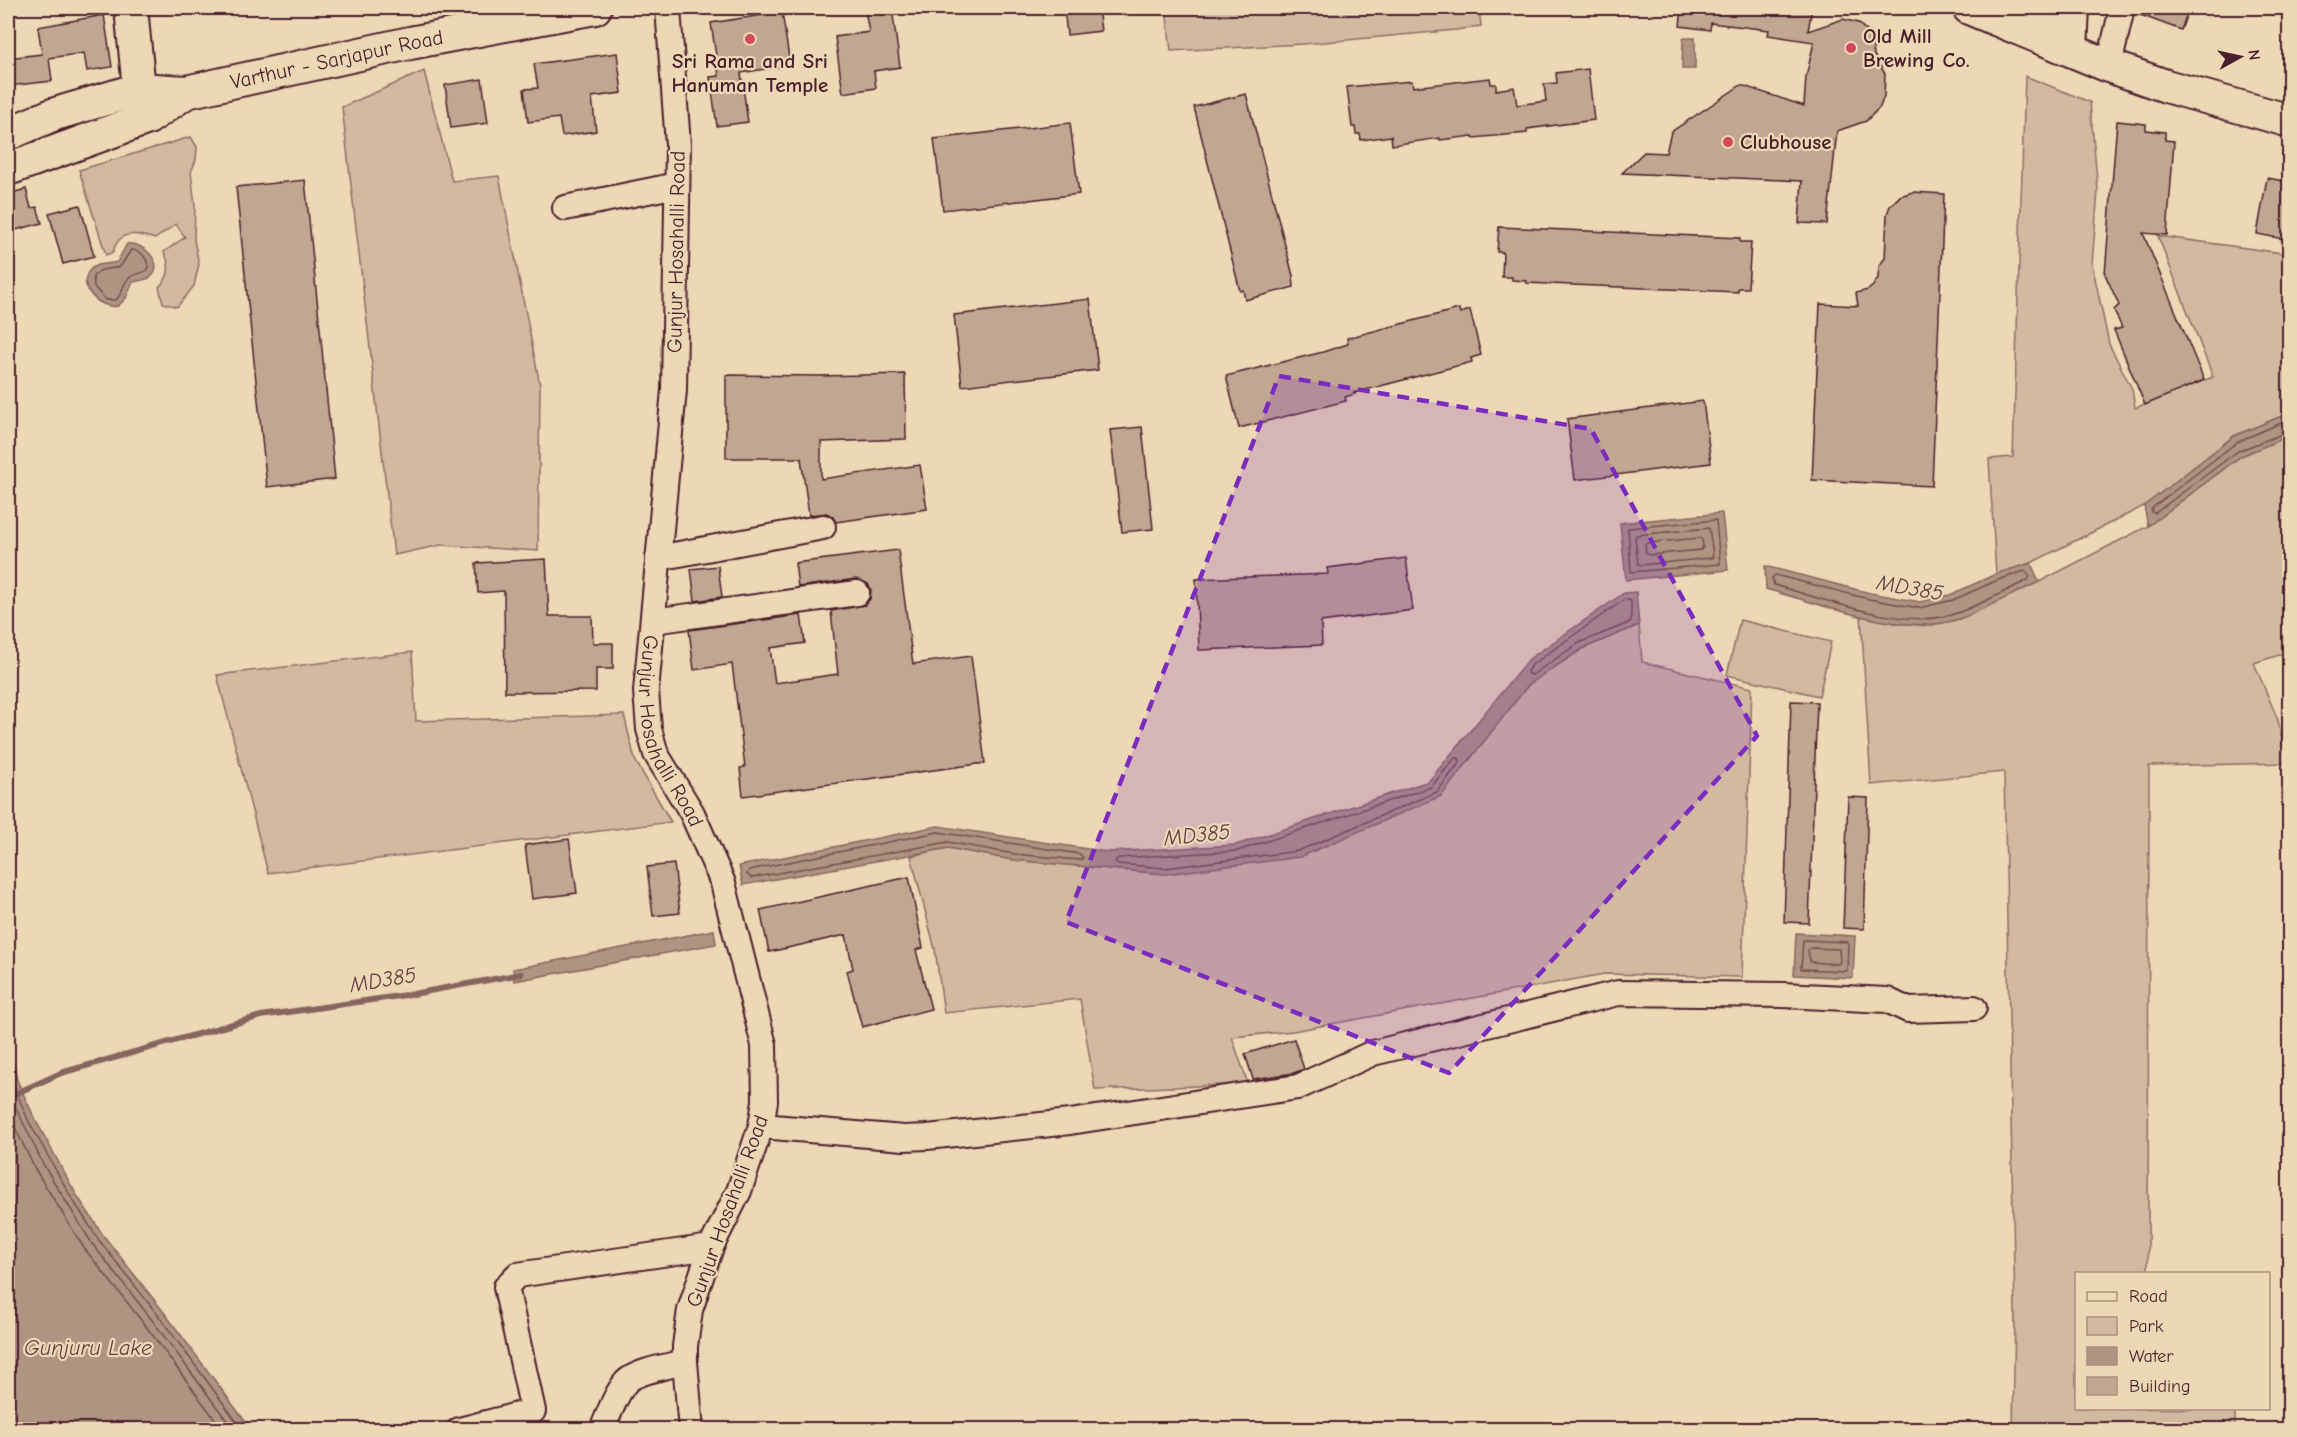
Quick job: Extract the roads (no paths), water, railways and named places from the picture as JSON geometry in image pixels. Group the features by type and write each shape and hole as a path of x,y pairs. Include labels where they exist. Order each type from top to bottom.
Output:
{"main road":[{"path":"131,8 139,89 148,118"},
{"name":"Varthur - Sarjapur Road","path":"8,134 52,115 139,89 186,92 410,43 595,8"},
{"path":"1969,8 2109,66 2166,86 2289,121"},
{"path":"2044,8 2057,44"},
{"path":"2057,44 2073,8"},
{"name":"Varthur - Sarjapur Road","path":"8,169 148,118 186,92"}],"street":[{"name":"Gunjur Hosahalli Road","path":"668,8 678,145 674,390 646,691 649,729 656,754 692,813 723,883 733,914 764,1045 765,1101 761,1126 739,1191 711,1247 690,1310 685,1362 691,1430"},
{"path":"2109,66 2122,8"},
{"path":"565,208 677,185"},
{"path":"658,558 823,526"},
{"path":"653,621 857,593"},
{"path":"761,1126 904,1138 927,1137 1070,1122 1287,1089 1308,1084 1373,1053 1618,993 1783,995 1887,1000 1908,1010 1974,1008"},
{"path":"459,1430 536,1420 506,1287 517,1275 711,1247"},
{"path":"602,1430 627,1380 685,1362"}],"water":[{"path":"1683,38 1695,38 1695,69 1682,69"},
{"path":"127,244 145,249 154,259 155,271 148,279 133,282 126,298 118,306 104,304 92,296 88,290 86,277 96,266 117,262"},
{"path":"2289,413 2289,436 2241,456 2148,526 2144,506 2234,436"},
{"path":"1722,513 1728,570 1626,580 1620,523"},
{"path":"2031,563 2039,582 1969,615 1937,624 1888,622 1862,617 1766,589 1765,566 1870,593 1920,602 1950,595 1996,574"},
{"path":"1636,592 1639,625 1582,649 1529,684 1441,796 1300,857 1165,874 1013,860 948,848 743,885 739,866 938,826 1107,852 1236,845 1429,781 1529,659 1624,593"},
{"path":"714,930 716,944 514,981 513,969"},
{"path":"1796,933 1855,936 1853,978 1794,975"},
{"name":"Gunjuru Lake","path":"8,1034 17,1080 35,1119 76,1194 103,1235 251,1429 8,1429"}],"waterway":[{"name":"MD385","path":"8,1097 61,1073 261,1016 413,994 521,974"}],"place":[{"name":"Sri Rama and Sri Hanuman Temple","path":"750,39"},
{"name":"Old Mill Brewing Co.","path":"1851,48"},
{"name":"Clubhouse","path":"1728,142"}]}
